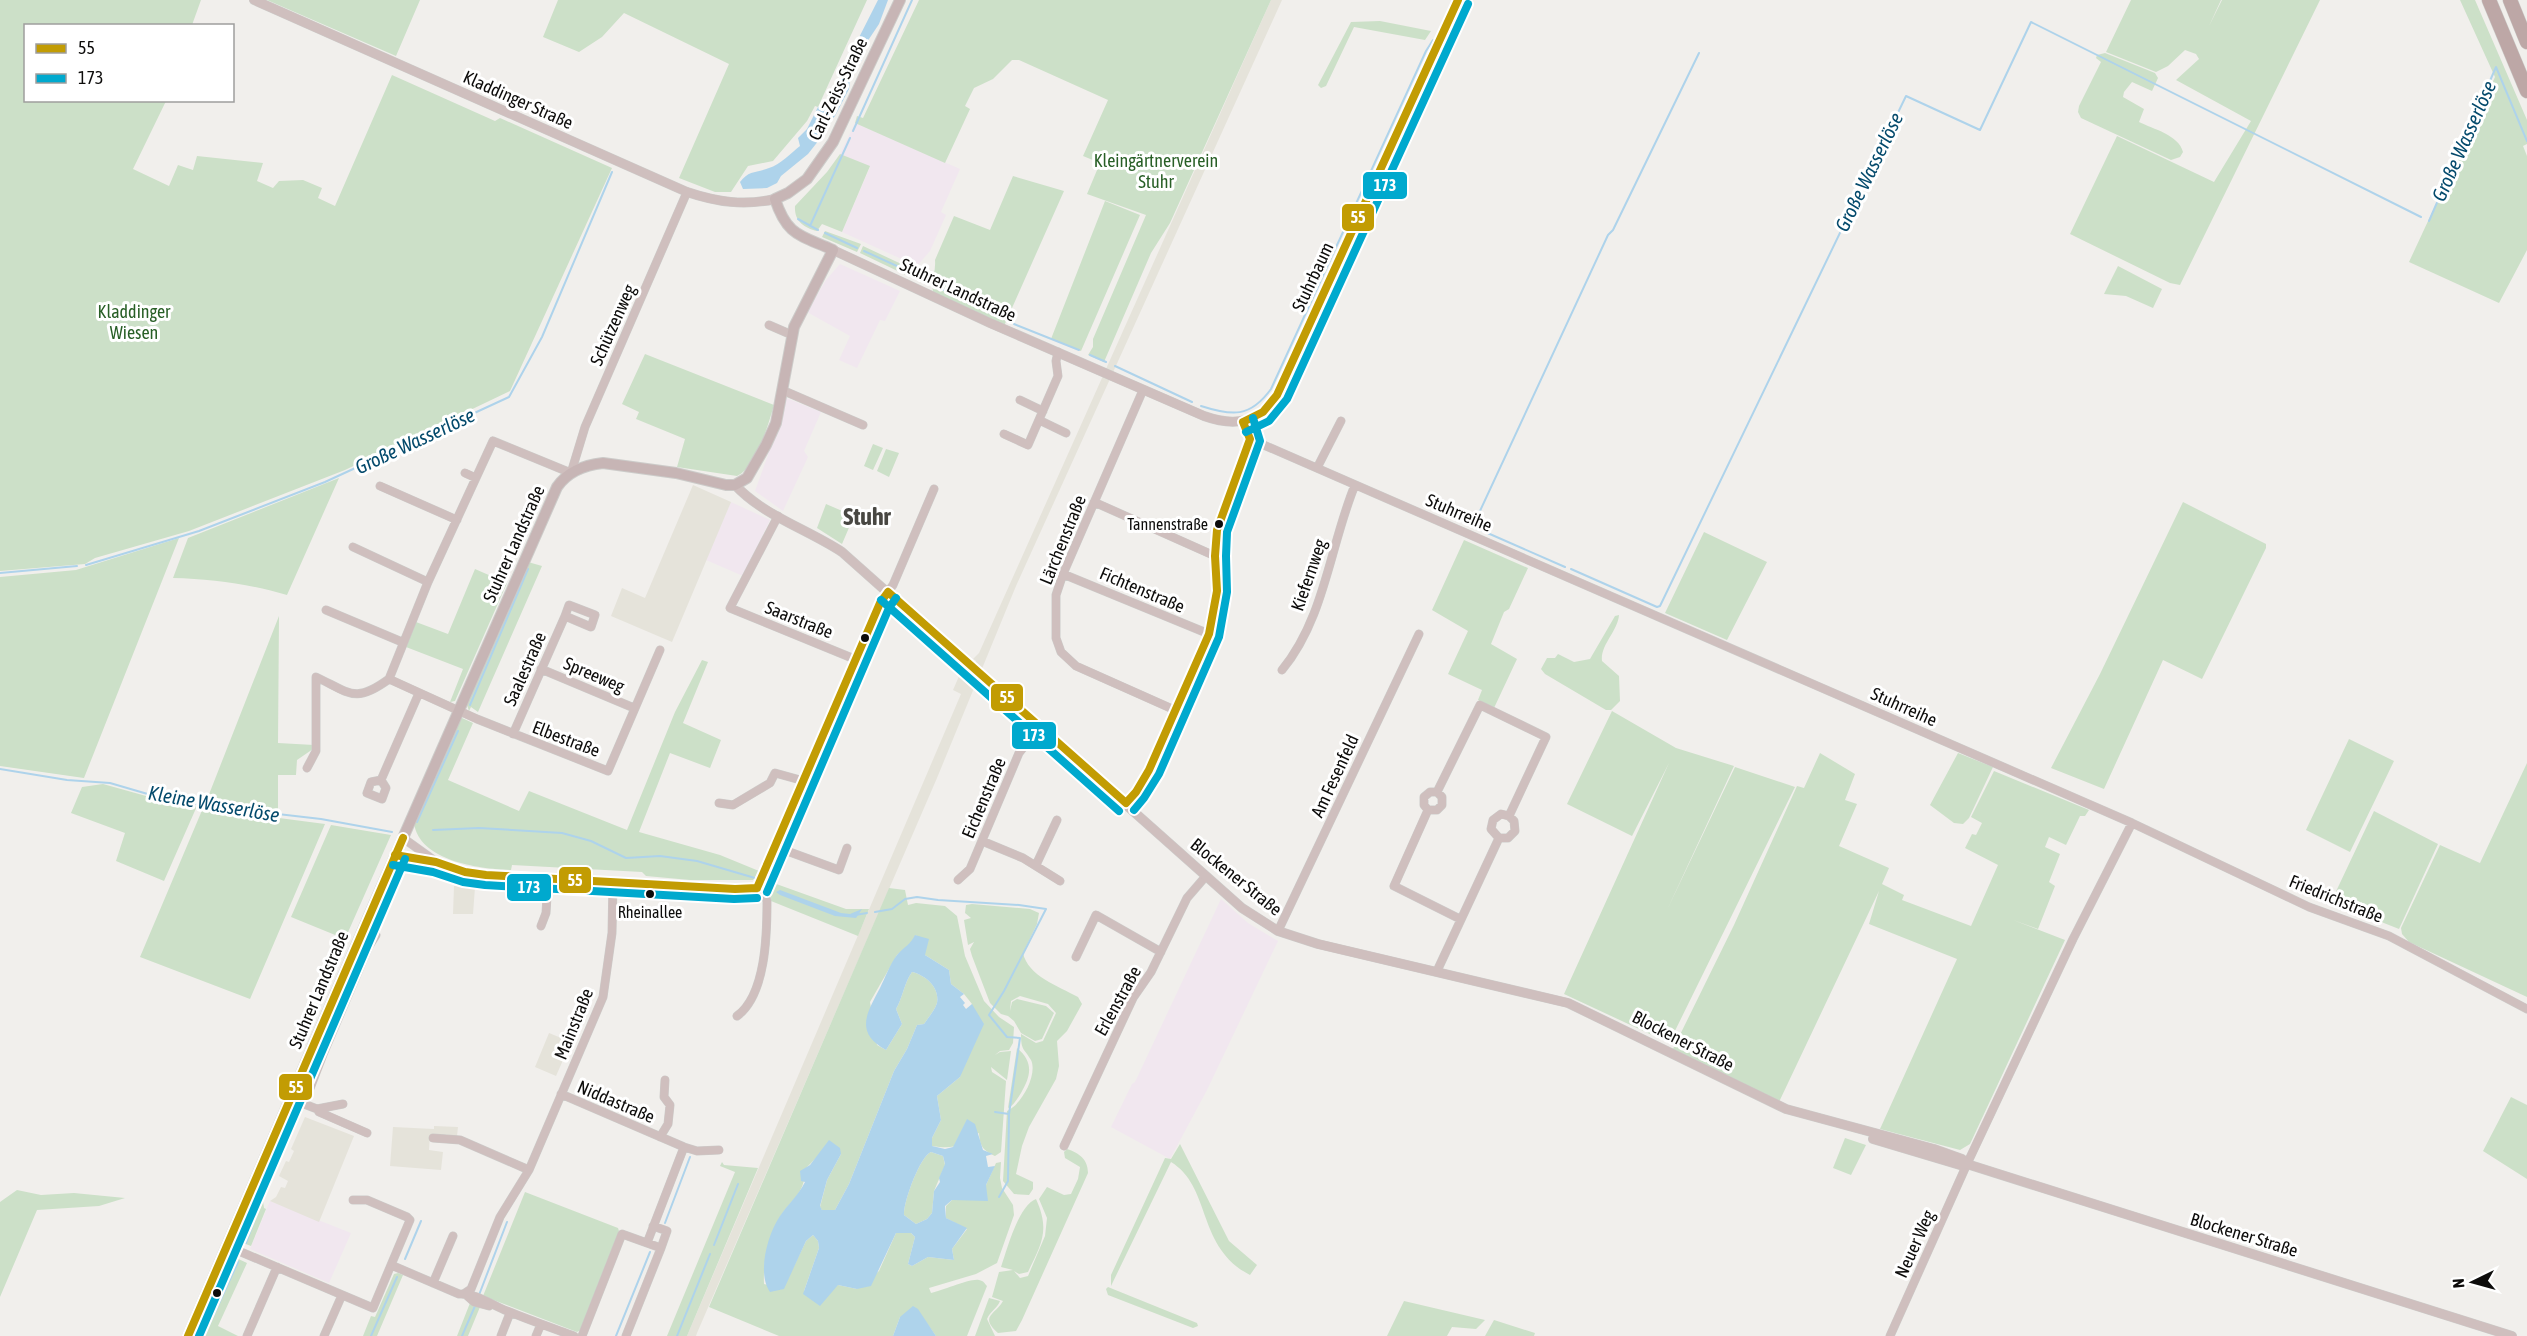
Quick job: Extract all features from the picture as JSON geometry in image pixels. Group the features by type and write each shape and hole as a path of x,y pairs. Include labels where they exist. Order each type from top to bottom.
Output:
{"highway":[{"path":"2489,0 2527,91"},
{"path":"2510,0 2527,42"}],"main road":[{"name":"Carl-Zeiss-Straße","path":"775,199 788,193 807,178 833,142 900,0"},
{"path":"571,473 592,464 603,463 676,473 723,485 735,485 747,478 766,445 777,418 792,335 798,318 834,250 789,229 780,215 775,199"},
{"name":"Stuhrer Landstraße","path":"188,1336 548,504 559,484 571,473"}],"street":[{"name":"Kladdinger Straße","path":"254,0 687,192 734,204 775,199"},
{"name":"Stuhrbaum","path":"1243,422 1256,418 1266,410 1277,394 1458,0"},
{"name":"Schützenweg","path":"571,473 585,427 687,192"},
{"name":"Stuhrer Landstraße","path":"834,250 980,319 1143,390 1214,419 1225,422 1243,422"},
{"path":"769,325 792,335"},
{"path":"1004,434 1028,445 1058,376 1056,361 1058,352"},
{"path":"782,390 863,425"},
{"name":"Lärchenstraße","path":"1143,390 1063,574 1056,595 1054,623 1056,638 1067,660 1177,711"},
{"path":"1020,400 1044,411"},
{"path":"1039,420 1066,433"},
{"path":"1317,468 1341,421"},
{"path":"1126,803 1149,771 1209,634 1218,591 1215,556 1217,530 1250,439 1243,422"},
{"name":"Stuhrreihe","path":"1250,439 2132,823"},
{"path":"307,768 316,751 316,677 351,693 362,695 372,691 388,679 428,582 494,441 571,473"},
{"path":"465,474 476,478"},
{"name":"Blockener Straße","path":"735,485 750,500 824,539 842,552 1242,908 1278,931 1318,944 1568,1003 1772,1104 1815,1119 1934,1149 1962,1159 1967,1164 2512,1336"},
{"name":"Kiefernweg","path":"1282,670 1292,658 1324,588 1346,505 1355,485"},
{"path":"380,486 457,520"},
{"path":"758,888 880,603 888,592 934,489"},
{"path":"1094,502 1215,556"},
{"name":"Saarstraße","path":"778,516 730,608 857,660"},
{"path":"353,547 428,582"},
{"name":"Fichtenstraße","path":"1063,574 1209,634"},
{"path":"326,610 402,642"},
{"name":"Saalestraße","path":"513,734 564,616"},
{"name":"Am Fesenfeld","path":"1278,931 1419,634"},
{"name":"Elbestraße","path":"388,679 458,711 608,771 660,650"},
{"name":"Spreeweg","path":"541,669 634,708"},
{"path":"381,780 418,693"},
{"path":"1437,792 1480,705 1546,737 1509,816"},
{"name":"Eichenstraße","path":"958,880 970,869 1019,753 1040,727"},
{"path":"719,803 733,805 770,783 775,773 804,781"},
{"path":"1428,810 1424,805 1424,797 1430,792 1437,792"},
{"path":"1428,810 1437,810 1442,805 1442,798 1437,792"},
{"path":"1428,810 1394,886 1460,919"},
{"path":"1502,814 1514,821 1515,831 1508,838 1499,838 1491,830 1492,820 1502,814"},
{"path":"1036,865 1057,820"},
{"path":"1967,1164 2073,939 2132,823"},
{"name":"Friedrichstraße","path":"2132,823 2309,907 2389,936 2527,1009"},
{"path":"403,838 436,862"},
{"path":"1437,971 1499,838"},
{"path":"982,841 1036,865 1060,881"},
{"path":"776,847 839,870 847,848"},
{"path":"395,855 436,862 465,872 735,890 758,888 764,892 766,901 763,967 746,1007 736,1016"},
{"name":"Erlenstraße","path":"1064,1146 1133,998 1161,952 1187,898 1206,876"},
{"path":"541,926 546,913 548,879"},
{"name":"Mainstraße","path":"465,1293 471,1289 500,1216 529,1170 603,997 612,933 613,882"},
{"path":"1076,957 1096,915 1161,952"},
{"path":"343,1104 317,1109 304,1104 369,946 376,935"},
{"path":"311,1049 324,1052"},
{"name":"Niddastraße","path":"660,1137 668,1124 670,1104 664,1097 665,1080"},
{"name":"Niddastraße","path":"561,1094 684,1148 719,1150"},
{"path":"317,1109 319,1113 367,1133"},
{"path":"433,1138 460,1140 529,1170"},
{"path":"647,1243 684,1148"},
{"name":"Neuer Weg","path":"1890,1336 1967,1164"},
{"path":"227,1246 373,1308 410,1220 369,1201 354,1200"},
{"path":"626,1336 667,1231 653,1226"},
{"path":"582,1336 622,1234 661,1248"},
{"path":"433,1283 453,1236"},
{"path":"391,1265 459,1294 465,1293 480,1298 510,1313 574,1336"},
{"path":"247,1336 277,1267"},
{"path":"324,1336 342,1295"},
{"path":"501,1336 510,1313"},
{"path":"536,1336 541,1324"}],"shaded area":[{"path":"1271,0 1282,0 1016,586 937,778 696,1336 687,1336 961,694 953,690 963,667 971,673 976,661 973,659 979,653"},
{"path":"855,123 960,169 941,212 946,215 930,251 917,266 842,232 870,167 840,154"},
{"path":"840,264 900,291 885,321 880,320 857,368 839,360 850,336 807,312 826,280"},
{"path":"784,397 821,412 804,451 808,457 783,511 755,491 768,455"},
{"path":"693,485 731,502 672,642 611,616 622,588 645,598"},
{"path":"731,502 770,520 743,576 706,560"},
{"path":"454,886 475,887 473,914 453,914"},
{"path":"1221,899 1248,923 1278,941 1207,1090 1170,1159 1111,1127 1135,1082"},
{"path":"549,1033 571,1042 556,1076 535,1067"},
{"path":"305,1117 354,1136 319,1222 270,1201 276,1197 281,1187 285,1188 288,1181 279,1176 294,1151 291,1149"},
{"path":"434,1126 458,1127 457,1136 430,1135 429,1150 443,1152 441,1170 390,1166 393,1127 434,1129"},
{"path":"270,1201 351,1233 329,1283 250,1249"}],"green space":[{"name":"Kladdinger Wiesen","path":"0,0 201,0 192,24 24,24 24,102 166,102 133,169 169,186 178,165 193,170 197,156 263,163 257,181 273,188 279,181 303,180 322,188 318,198 335,206 392,75 495,121 500,118 612,168 510,391 345,470 189,531 95,558 85,564 0,571"},
{"path":"267,0 420,0 396,56"},
{"path":"558,0 867,0 818,107 815,106 807,121 773,161 748,166 731,192 715,192 679,178 729,64 624,13 602,37 579,52 543,37"},
{"name":"Kleingärtnerverein Stuhr","path":"919,0 1271,0 1170,223 1151,253 1104,362 1088,355 1146,215 1087,194 1100,163 1083,156 1108,100 1019,60 1012,60 993,79 974,88 965,106 970,109 945,163 855,123 857,116 863,118"},
{"path":"2131,0 2221,0 2209,26 2222,0 2320,0 2180,285 2170,283 2070,234 2117,136 2214,182 2251,121 2176,80 2199,59 2196,54 2185,50 2168,66 2156,72 2106,52"},
{"path":"2460,0 2475,0 2527,120 2527,144 2523,146 2527,156 2527,250 2499,303 2409,262 2495,77"},
{"path":"1380,21 1431,31 1425,40 1354,27 1326,86 1321,88 1318,85 1351,22"},
{"path":"2105,53 2155,73 2158,78 2152,91 2132,82 2123,97 2144,109 2139,122 2165,133 2181,146 2183,152 2180,157 2171,160 2081,118 2078,112 2079,106 2101,62 2096,58 2097,55"},
{"path":"840,154 870,166 842,232 822,224 817,231 812,230 798,220 795,206 827,172"},
{"path":"1013,176 1064,191 1004,326 933,292 933,284 935,260 954,216 990,230"},
{"path":"1105,201 1140,215 1081,351 1051,339"},
{"path":"825,231 861,244 857,252 822,237"},
{"path":"863,246 912,269 913,273 908,276 860,253"},
{"path":"2118,266 2162,289 2153,308 2126,296 2104,294"},
{"path":"645,354 774,405 761,444 744,471 737,476 677,467 685,439 636,419 639,412 622,404"},
{"path":"873,444 883,448 873,470 864,466"},
{"path":"886,449 899,453 889,477 877,471"},
{"path":"339,478 287,595 231,583 173,578 188,538"},
{"path":"2183,502 2266,544 2266,548 2202,679 2163,660 2104,789 2051,768 2100,674"},
{"path":"826,504 854,516 842,544 817,528"},
{"path":"1704,532 1767,562 1727,640 1665,613"},
{"path":"179,538 84,778 0,766 0,577 76,570"},
{"path":"1464,540 1528,568 1509,609 1504,612 1491,644 1517,659 1494,708 1478,700 1482,690 1448,674 1468,631 1432,610"},
{"path":"528,562 542,566 478,712 471,707 469,711 466,702"},
{"path":"475,569 507,583 455,701 450,702 463,669 406,647 416,622 448,634"},
{"path":"1619,615 1616,627 1604,649 1602,661 1619,676 1620,701 1611,710 1606,710 1545,674 1541,669 1547,658 1555,658 1558,654 1574,662 1590,659 1615,616"},
{"path":"279,616 278,743 314,745 313,749 297,760 296,775 278,775 278,810 206,802"},
{"path":"702,660 708,662 683,723 721,740 710,768 670,753 639,832 720,855 759,871 753,880 690,880 646,876 642,872 512,865 511,870 483,868 438,854 418,836 414,823 459,719 462,718 473,723 448,780 519,811 529,791 627,830 675,712"},
{"path":"1612,711 1676,748 1734,766 1667,910 1735,767 1795,787 1669,1043 1564,994 1669,763 1632,836 1567,804"},
{"path":"2349,739 2394,761 2350,852 2306,830"},
{"path":"1820,753 1855,774 1845,800 1857,804 1839,846 1889,868 1882,884 1904,895 1902,900 1971,926 1998,865 1965,848 1972,834 1976,835 1982,823 1971,817 1994,771 2089,810 2085,816 2080,816 2066,845 2049,837 2045,847 2060,854 2049,882 2055,886 2038,929 2013,920 2065,940 1970,1144 1960,1150 1880,1129 1957,959 1869,924 1879,891 1779,1102 1673,1049 1734,925 1797,786 1804,788"},
{"path":"1958,753 1993,767 1969,818 1963,824 1954,823 1930,805"},
{"path":"2527,763 2527,997 2409,942 2402,934 2401,928 2440,845 2480,863"},
{"path":"103,784 164,801 197,806 164,881 116,861 125,833 71,813 82,787"},
{"path":"203,808 325,824 250,999 140,957"},
{"path":"2374,811 2438,844 2399,929 2331,902"},
{"path":"331,825 391,835 345,939 291,917"},
{"path":"400,863 321,1044 323,1045 319,1047 396,866"},
{"path":"768,881 846,909 869,909 858,936 771,901"},
{"path":"889,888 905,890 908,905 916,903 945,906 957,916 965,956 984,1001 999,1017 1014,1027 1013,1043 1009,1050 1000,1051 995,1055 1011,1051 1007,1080 991,1067 992,1072 1006,1081 1001,1152 995,1156 985,1150 981,1145 979,1133 957,1146 932,1146 932,1138 941,1120 937,1096 960,1077 972,1004 951,984 949,970 925,955 916,935 911,943 897,955 870,1002 877,1045 886,1050 902,1024 896,1009 912,972 922,976 934,987 937,997 936,1006 924,1024 917,1025 894,1071 849,1184 835,1210 822,1210 820,1207 827,1180 841,1154 818,1156 805,1169 800,1191 783,1212 769,1242 764,1267 764,1284 783,1289 806,1241 813,1235 818,1241 819,1248 804,1291 838,1285 857,1289 879,1271 896,1233 911,1233 915,1237 908,1264 912,1266 928,1257 954,1260 952,1249 967,1229 946,1218 946,1206 952,1200 986,1185 996,1163 1001,1162 1002,1188 1013,1205 1014,1215 997,1263 976,1274 929,1288 931,1293 975,1280 982,1281 987,1286 967,1336 936,1336 924,1319 900,1317 893,1336 779,1336 709,1307"},
{"path":"966,905 1030,909 1039,913 1037,924 1023,953 1026,961 1037,974 1078,997 1082,1004 1067,1031 1057,1041 1059,1066 1056,1079 1029,1127 1022,1146 1016,1174 1033,1182 1033,1189 1029,1195 1014,1194 1003,1181 1007,1111 1023,1096 1032,1073 1033,1066 1022,1047 1021,1034 1036,1043 1043,1041 1056,1013 1048,1004 1020,996 1011,1001 1010,1011 1012,1002 1017,999 1046,1006 1054,1013 1042,1039 1035,1041 1021,1033 1014,1021 1001,1014 990,1003 970,949 974,942 968,945 964,920 971,918 965,913"},
{"path":"1017,1048 1026,1059 1029,1075 1014,1104 1008,1108"},
{"path":"2511,1097 2527,1105 2527,1179 2483,1151"},
{"path":"1845,1138 1866,1145 1851,1175 1833,1168"},
{"path":"1180,1144 1229,1241 1257,1265 1250,1275 1233,1263 1221,1249 1212,1234 1193,1186 1184,1173 1171,1162 1111,1286 1111,1275 1165,1158 1171,1159"},
{"path":"1067,1149 1082,1157 1088,1173 1016,1331 998,1333 992,1327 989,1319 1003,1301 992,1297 999,1272 1013,1270 1001,1267 1010,1240 1024,1210 1036,1199 1043,1219 1040,1244 1028,1272 1019,1274 1014,1271 1020,1278 1028,1276 1045,1236 1047,1218 1039,1199 1047,1187 1064,1195 1071,1194 1078,1179 1080,1167 1065,1158 1064,1152"},
{"path":"931,1152 943,1156 945,1165 934,1191 932,1213 927,1219 916,1224 904,1215 904,1209 917,1171"},
{"path":"722,1162 724,1165 758,1168 687,1336 667,1336 735,1172 720,1166"},
{"path":"17,1190 41,1195 74,1193 125,1198 99,1206 37,1210 0,1297 0,1202"},
{"path":"525,1192 618,1228 619,1231 581,1330 577,1332 483,1296"},
{"path":"254,1197 263,1201 266,1209 251,1246 243,1243 241,1246 237,1238"},
{"path":"232,1256 247,1263 218,1326 238,1336 194,1336 228,1257"},
{"path":"394,1274 403,1275 377,1336 363,1336 371,1316 375,1317"},
{"path":"1108,1287 1197,1323 1198,1326 1193,1328 1108,1295 1106,1289"},
{"path":"989,1298 1000,1301 987,1319 995,1336 975,1336"},
{"path":"1404,1301 1485,1320 1476,1329 1452,1327 1447,1336 1387,1336"},
{"path":"470,1303 480,1307 468,1336 457,1336"},
{"path":"1494,1320 1535,1333 1534,1336 1485,1336"}],"water":[{"path":"878,0 888,0 879,24 863,48 862,60 850,78 849,89 819,140 808,154 781,176 777,183 767,188 743,189 740,182 746,175 777,164 800,146 798,138 807,129 818,107 831,102 841,73"},
{"path":"780,890 841,913 850,914 862,909 856,918 835,916 780,895 776,892"},
{"path":"915,935 929,939 925,955 949,970 951,984 964,994 960,997 965,1003 963,1005 966,1009 972,1004 984,1024 960,1077 937,1096 941,1120 932,1138 932,1146 945,1149 953,1147 967,1119 975,1124 983,1150 993,1154 986,1156 988,1167 995,1166 986,1185 988,1201 952,1200 945,1206 946,1218 967,1228 952,1249 954,1260 928,1257 912,1266 908,1264 915,1237 911,1233 896,1233 871,1286 857,1289 838,1285 820,1306 803,1294 819,1248 818,1241 813,1235 806,1241 784,1289 770,1292 764,1275 765,1254 775,1224 805,1182 801,1181 800,1171 810,1165 829,1140 840,1148 841,1154 827,1180 820,1206 822,1210 835,1210 849,1184 894,1071 917,1025 924,1024 936,1006 937,997 934,987 922,976 912,972 896,1009 902,1024 886,1050 876,1043 867,1029 868,1014 890,967 897,955","holes":["931,1152 943,1156 945,1164 939,1178 940,1182 934,1191 932,1213 927,1219 916,1224 904,1215 913,1180 927,1155"]},
{"path":"913,1306 918,1309 936,1336 893,1336 900,1317"}],"waterway":[{"path":"853,131 912,0"},
{"name":"Große Wasserlöse","path":"1571,569 1657,607 1660,606 1906,96 1980,130 2031,22 2421,217"},
{"path":"1201,406 1222,412 1240,412 1256,405 1271,389 1433,40"},
{"path":"1473,526 1608,235 1613,230 1699,53"},
{"name":"Große Wasserlöse","path":"2429,221 2496,67 2527,141"},
{"path":"810,226 850,138"},
{"name":"Große Wasserlöse","path":"86,565 199,531 325,482 509,397 542,337 612,172"},
{"name":"Große Wasserlöse","path":"798,219 818,230"},
{"name":"Große Wasserlöse","path":"825,233 857,248"},
{"name":"Große Wasserlöse","path":"864,251 910,272"},
{"name":"Große Wasserlöse","path":"936,286 1003,319"},
{"name":"Große Wasserlöse","path":"1014,324 1079,350"},
{"name":"Große Wasserlöse","path":"1090,355 1106,362"},
{"name":"Große Wasserlöse","path":"1115,366 1192,402"},
{"name":"Große Wasserlöse","path":"1467,524 1565,567"},
{"name":"Große Wasserlöse","path":"0,573 77,566"},
{"path":"470,705 528,569"},
{"path":"417,822 458,731"},
{"name":"Kleine Wasserlöse","path":"0,769 67,780 110,783 175,802 321,819 392,832"},
{"name":"Kleine Wasserlöse","path":"433,830 479,828 562,833 591,841 626,858 660,856 697,861 755,878"},
{"name":"Kleine Wasserlöse","path":"875,912 892,909 905,899 917,897 1046,909 1004,991 989,1015 1007,1037 1020,1038 1009,1114 995,1112"},
{"name":"Kleine Wasserlöse","path":"855,915 867,913"},
{"path":"999,1197 1008,1181 1009,1115"},
{"path":"665,1223 690,1157"},
{"path":"714,1245 738,1184"},
{"path":"246,1243 257,1213"},
{"path":"405,1259 421,1221"},
{"path":"479,1295 507,1222"},
{"path":"616,1336 650,1252"},
{"path":"677,1336 710,1254"},
{"path":"204,1336 238,1262"},
{"path":"371,1336 397,1277"},
{"path":"462,1336 475,1306"}],"transit line":[{"name":"55","path":"1243,422 1263,412 1277,395 1458,0"},
{"name":"173","path":"1246,432 1269,421 1287,399 1468,4"},
{"name":"173","path":"1134,810 1159,774 1219,637 1227,592 1227,532 1260,441 1253,418"},
{"name":"55","path":"1126,803 1136,792 1149,770 1209,634 1217,591 1215,556 1217,530 1250,439 1243,422"},
{"name":"55","path":"888,592 1126,803"},
{"name":"55","path":"757,888 880,603 888,592"},
{"name":"173","path":"767,892 889,608 896,598"},
{"name":"173","path":"881,600 1119,811"},
{"name":"55","path":"188,1336 403,838"},
{"name":"55","path":"395,855 436,862 465,872 486,875 735,889 757,888"},
{"name":"173","path":"199,1336 405,859"},
{"name":"173","path":"393,865 485,885 734,899 757,898"}],"place":[{"name":"Tannenstraße","path":"1219,524"},
{"name":"Rheinallee","path":"650,894"}],"district":[{"name":"Stuhr","path":"867,517"}]}
